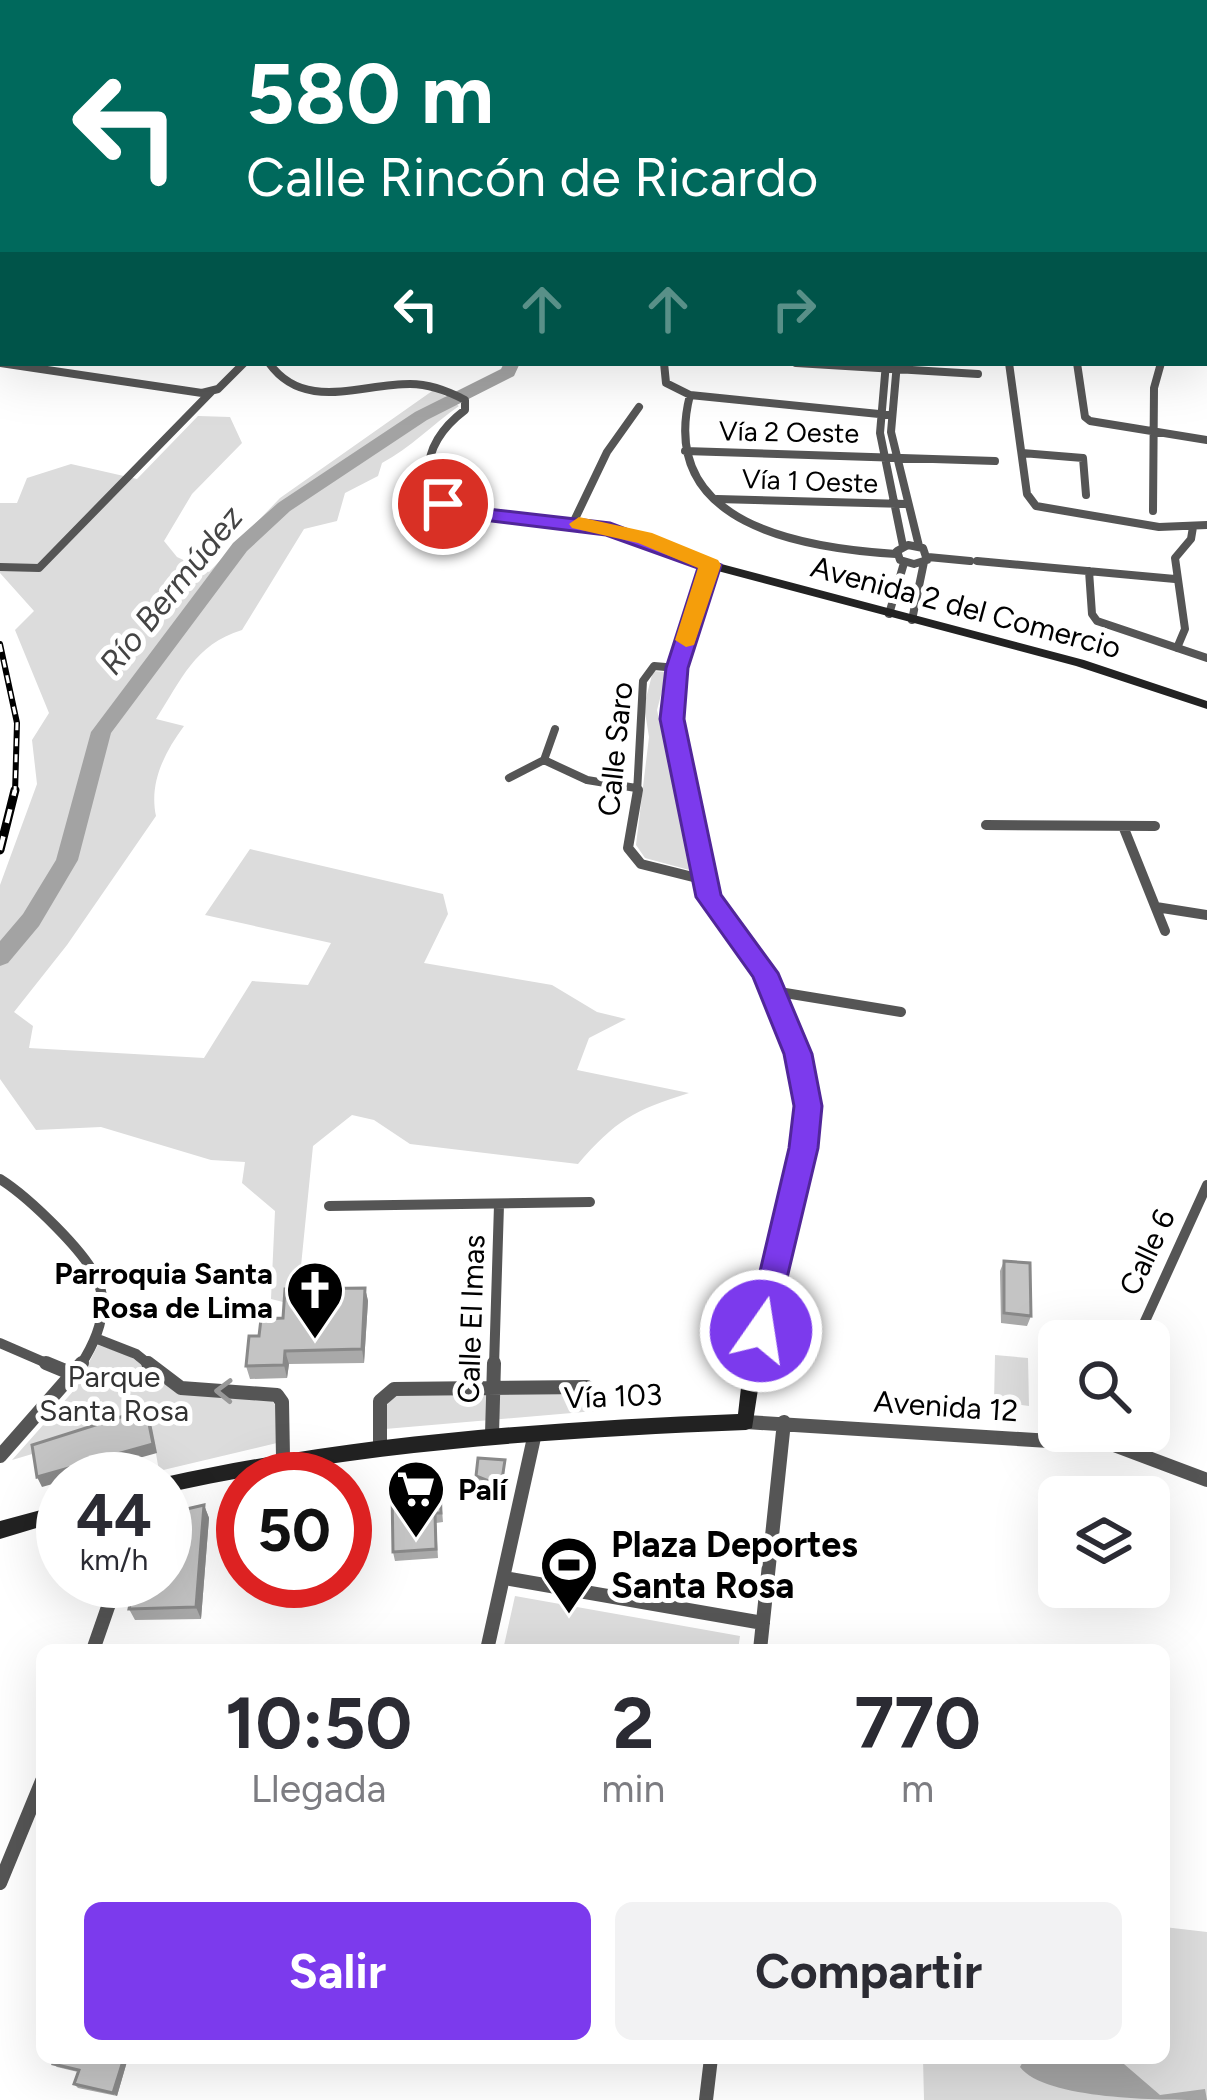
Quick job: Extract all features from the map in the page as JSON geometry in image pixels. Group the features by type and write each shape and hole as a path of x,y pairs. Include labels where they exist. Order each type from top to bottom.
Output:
{"main road":[{"name":"Avenida 2 del Comercio","path":"710,565 1080,663 1207,704"},
{"path":"710,565 677,668 672,719 705,880 718,913 757,960 773,991 804,1076 807,1124 752,1370 746,1421"},
{"name":"Vía 103","path":"321,1452 536,1429 746,1421"},
{"path":"0,1530 36,1520"}],"street":[{"path":"15,366 211,392"},
{"path":"0,568 38,568 241,366"},
{"path":"271,366 290,386 327,393 395,385 441,388 466,400 465,410 438,430 430,444 428,470 436,496 466,512 573,523 644,538 710,565"},
{"path":"664,366 666,383 690,395 883,414"},
{"path":"1010,366 1027,494 1036,506 1120,522 1207,525"},
{"path":"1077,366 1085,417 1090,421 1207,440"},
{"path":"1153,512 1154,388 1160,366"},
{"path":"890,614 904,562 880,454 890,367 977,374"},
{"path":"690,395 682,419 685,451 713,499 797,543 900,550 919,546"},
{"path":"573,523 607,452 639,407"},
{"path":"883,414 926,560 912,620"},
{"name":"Vía 2 Oeste","path":"685,451 995,461"},
{"path":"1022,453 1083,458 1086,495"},
{"name":"Vía 1 Oeste","path":"713,499 906,504"},
{"path":"1177,648 1185,629 1175,579 1176,554 1191,539 1192,526"},
{"path":"904,562 974,561 1175,579"},
{"path":"1089,571 1092,614 1097,621 1207,658"},
{"name":"Calle Saro","path":"677,668 654,666 647,672 639,713 644,739 630,855 641,864 705,880"},
{"path":"509,778 544,760 555,729"},
{"path":"544,760 587,779 636,788"},
{"path":"986,825 1155,826"},
{"path":"1123,826 1165,932"},
{"path":"1156,907 1207,915"},
{"path":"773,991 901,1012"},
{"path":"0,1179 25,1193 99,1281 103,1301 95,1338 75,1375 0,1456"},
{"name":"Calle 6","path":"1146,1320 1207,1185"},
{"name":"Calle El Imas","path":"329,1206 590,1202"},
{"name":"Calle El Imas","path":"492,1434 499,1205"},
{"path":"95,1338 136,1354 181,1388 277,1395 282,1402 284,1452"},
{"path":"0,1343 75,1375"},
{"path":"380,1444 380,1401 394,1389 587,1387"},
{"name":"Avenida 12","path":"746,1421 1038,1434"},
{"path":"761,1644 784,1422"},
{"path":"488,1644 536,1429"},
{"name":"Avenida 12","path":"1141,1452 1207,1480"},
{"path":"505,1578 763,1623"},
{"path":"95,1644 108,1608"},
{"path":"0,1883 36,1796"},
{"path":"706,2100 710,2064"}],"green space":[{"path":"435,389 459,406 382,463 378,476 345,493 337,521 304,529 242,630 212,645 182,677 156,719 184,726 160,769 156,816 67,945 14,1012 33,1026 29,1048 204,1058 252,981 308,985 331,943 205,915 250,849 443,894 448,914 424,963 552,985 597,1012 626,1019 589,1038 577,1070 689,1093 627,1119 578,1164 410,1144 374,1120 352,1115 313,1146 300,1276 287,1303 271,1299 275,1211 242,1183 245,1162 211,1160 101,1127 36,1130 0,1079 0,885 37,784 32,740 49,713 15,630 34,611 0,573 0,503 17,503 27,478 71,464 137,479 198,416 230,417 242,443 192,494 164,541 177,557 209,572 280,498"},
{"path":"653,671 667,672 657,710 693,871 645,858 636,845 649,737 644,706"},
{"name":"Parque Santa Rosa","path":"98,1345 128,1355 183,1394 271,1400 276,1406 277,1443 216,1452 216,1457 192,1463 192,1452 156,1452 150,1419 12,1460 76,1388"},
{"path":"995,1355 1028,1358 1029,1406 994,1401"},
{"path":"596,1389 595,1411 385,1429 386,1406 395,1395"},
{"name":"Plaza Deportes Santa Rosa","path":"515,1596 740,1636 739,1644 504,1644"},
{"path":"1170,1928 1207,1932 1207,2100 924,2100 923,2064 1170,2064"}],"shaded area":[{"path":"1124,2064 1160,2095 1205,2089 1207,2100 1078,2092 1033,2078 1020,2067"}],"building":[{"path":"1004,1261 1030,1263 1031,1316 1004,1313"},
{"name":"Parroquia Santa Rosa de Lima","path":"365,1288 362,1349 285,1351 284,1365 246,1366 249,1336 259,1336 261,1319 283,1318 285,1289"},
{"path":"146,1409 153,1444 124,1452 36,1452 36,1471 32,1445"},
{"path":"478,1458 505,1460 501,1486 476,1476"},
{"name":"Palí","path":"440,1486 436,1549 393,1552 392,1490"},
{"path":"204,1505 196,1607 192,1607 192,1508"},
{"path":"53,2064 122,2064 113,2093 74,2084 79,2070"}],"waterway":[{"name":"Río Bermúdez","path":"0,957 31,920 67,860 101,732 240,547 284,507 421,416 508,372 511,366"}],"railway":[{"path":"0,644 17,723 15,793"},
{"path":"0,850 15,790"}],"slow traffic":[{"path":"579,524 644,538 710,565 686,640"}],"place":[{"name":"Parroquia Santa Rosa de Lima","path":"315,1341"},
{"name":"Palí","path":"416,1540"},
{"name":"Plaza Deportes Santa Rosa","path":"569,1616"}],"route":[{"path":"443,504 466,512 610,529 710,565 677,668 672,719 708,897 765,973 798,1054 808,1106 803,1148 761,1331"}]}
